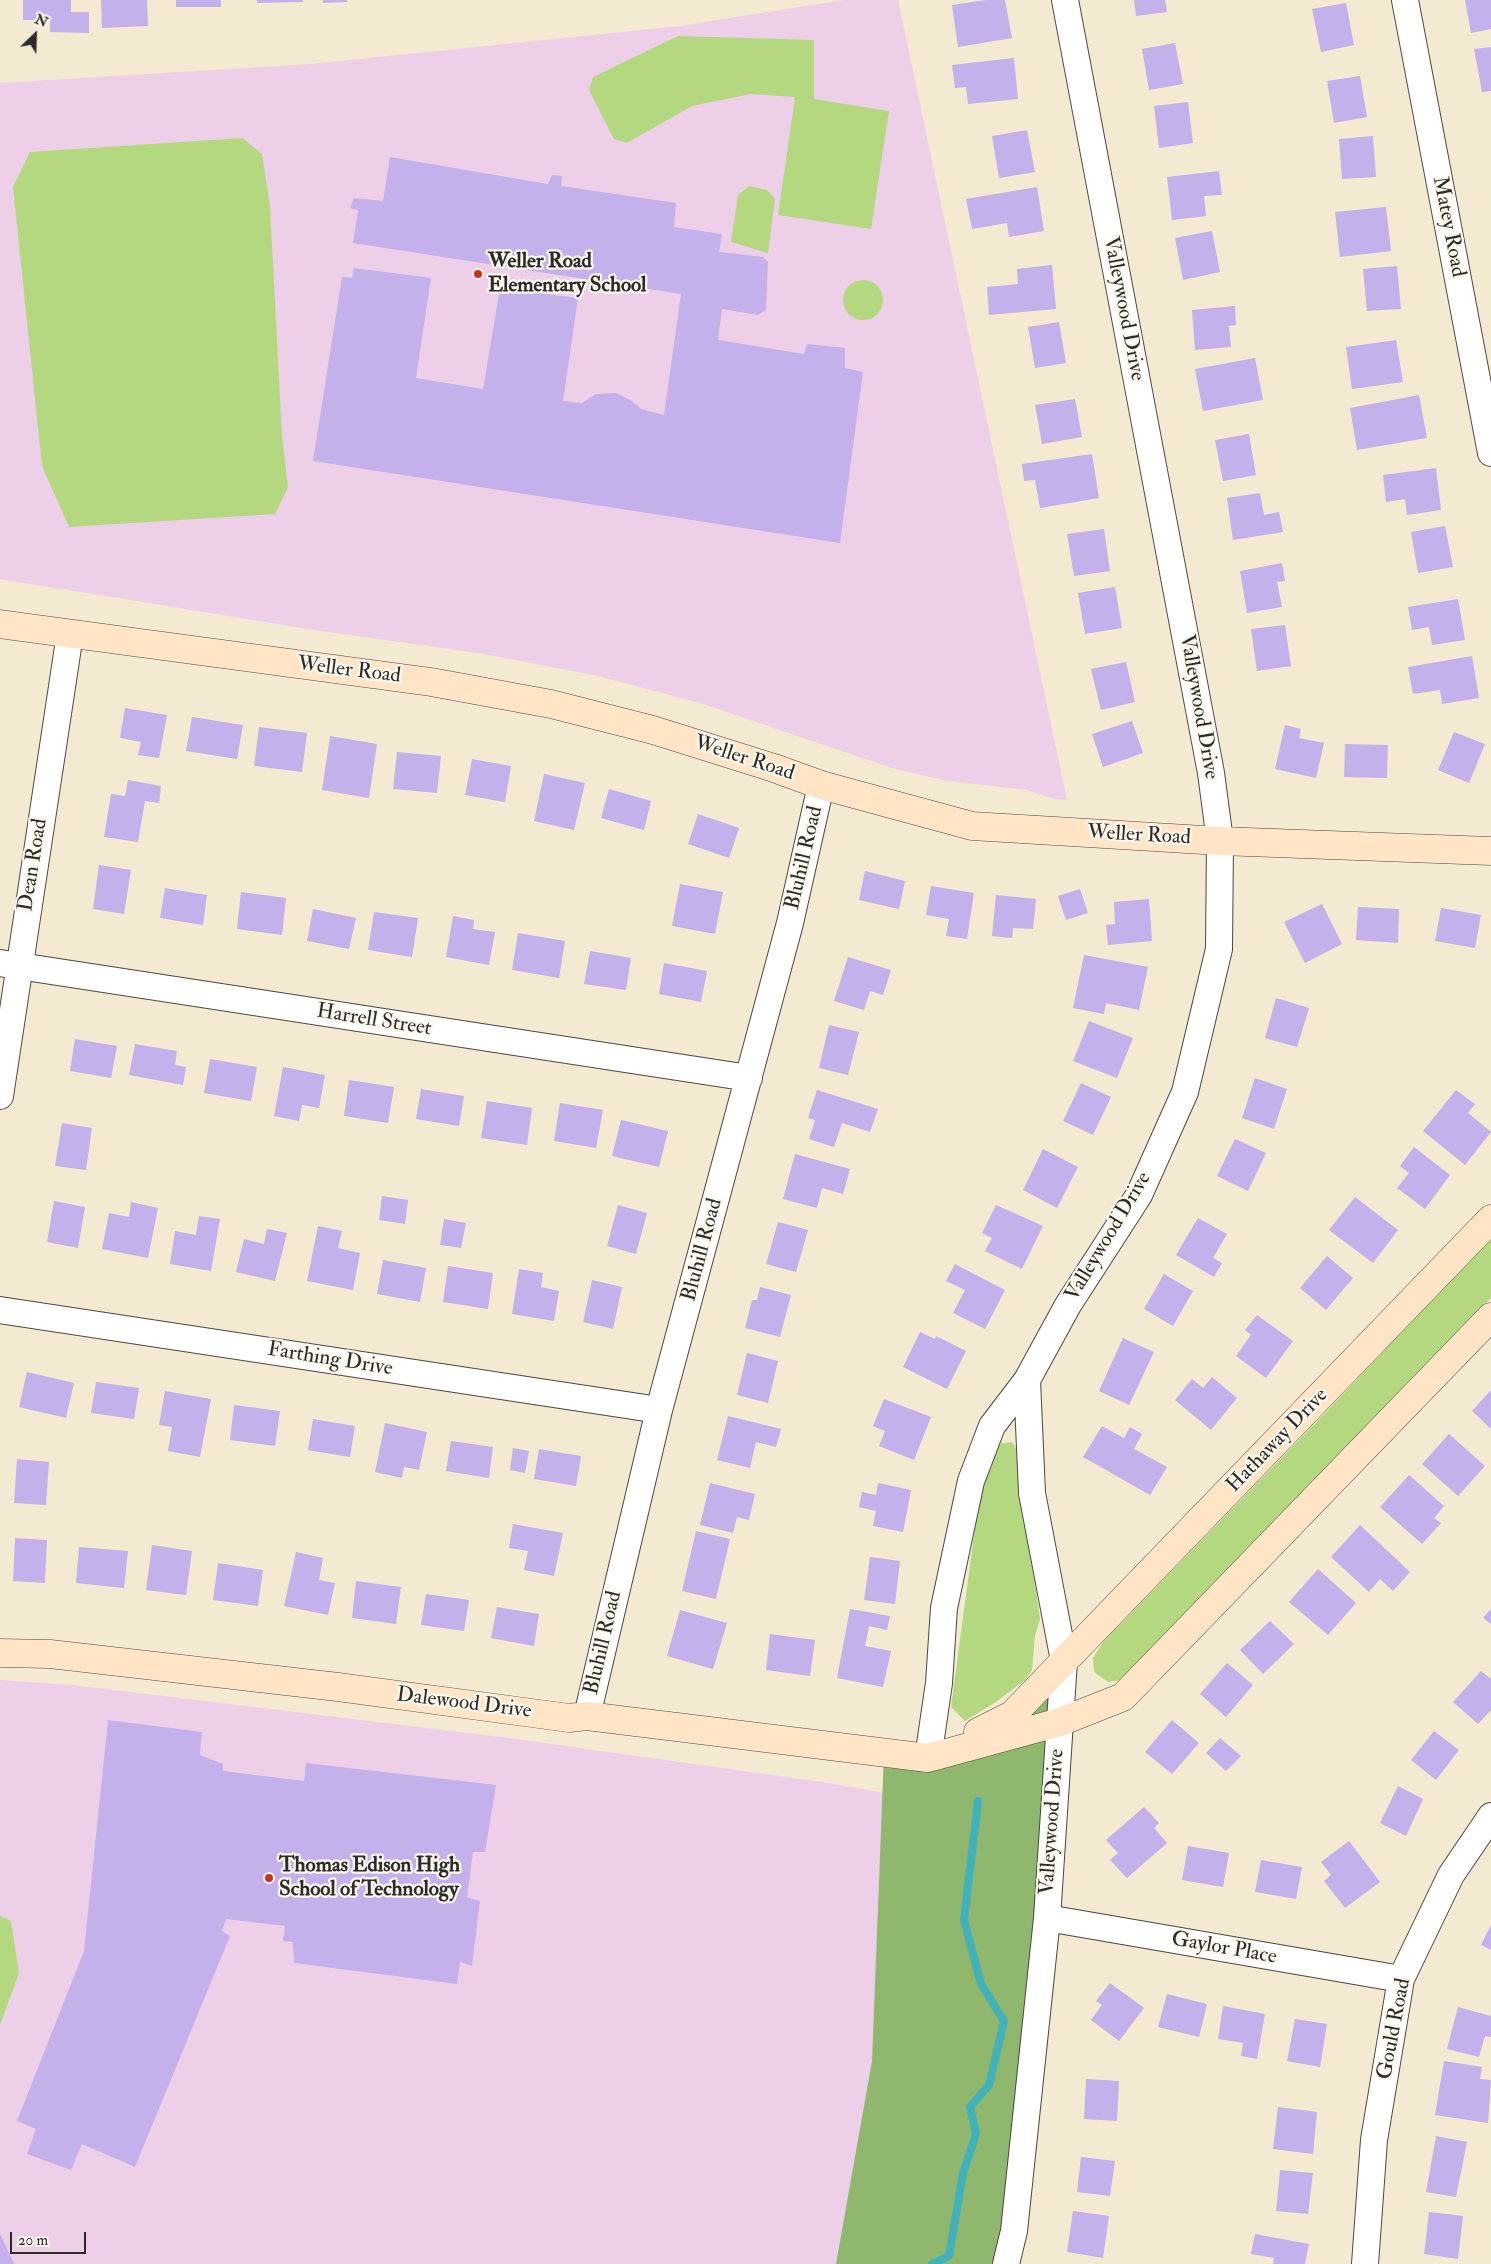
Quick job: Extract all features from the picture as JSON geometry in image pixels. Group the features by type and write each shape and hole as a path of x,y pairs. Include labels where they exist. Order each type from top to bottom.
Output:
{"street":[{"name":"Valleywood Drive","path":"928,1758 939,1683 944,1608 971,1482 992,1426 1027,1380 1068,1305 1139,1195 1185,1092 1218,949 1220,841 1209,764 1065,0"},
{"name":"Matey Road","path":"1405,0 1491,453"},
{"name":"Weller Road","path":"0,624 431,682 551,704 653,730 774,768 821,786 972,826 1220,841 1491,851"},
{"name":"Dean Road","path":"0,1096 9,965 70,634"},
{"name":"Bluhill Road","path":"587,1716 660,1410 790,923 821,786"},
{"name":"Harrell Street","path":"9,965 749,1078"},
{"name":"Hathaway Drive","path":"1064,1661 1491,1219"},
{"name":"Farthing Drive","path":"0,1310 660,1410"},
{"path":"1060,1722 1123,1697 1491,1317"},
{"name":"Valleywood Drive","path":"1006,2264 1014,2231 1047,1918 1064,1661 1032,1493 1027,1380"},
{"name":"Dalewood Drive","path":"0,1653 50,1654 338,1687 569,1718 587,1716 928,1758 1060,1722"},
{"path":"928,1758 1012,1715 1064,1661"},
{"name":"Gould Road","path":"1365,2264 1374,2140 1401,1980 1451,1875 1491,1816"},
{"name":"Gaylor Place","path":"1047,1918 1401,1980"}],"shaded area":[{"name":"Weller Road Elementary School","path":"843,0 898,0 1067,800 1055,799 1026,790 948,781 895,769 700,703 594,675 478,653 321,631 0,579 0,83 311,64 680,26"},
{"path":"0,1680 73,1685 509,1738 822,1782 902,1796 897,2264 0,2264"}],"green space":[{"path":"678,36 814,40 814,99 889,111 871,229 778,215 795,97 751,94 692,106 627,143 614,139 589,90 593,77"},
{"path":"242,138 262,154 270,206 282,436 288,487 275,514 69,527 42,466 13,187 30,152"},
{"path":"749,186 767,190 775,199 768,253 731,242 738,195"},
{"path":"863,280 877,286 883,300 877,314 863,320 849,314 843,300 849,286"},
{"path":"1491,1237 1491,1298 1121,1680 1108,1682 1094,1672 1093,1658 1104,1641 1328,1410"},
{"path":"1012,1442 1017,1450 1040,1619 1035,1636 1032,1670 1025,1680 996,1702 965,1721 951,1707 977,1513 989,1459 999,1444"},
{"path":"1064,1661 1006,2264 836,2264 872,2061 884,1753 928,1758 1012,1715"},
{"path":"0,1916 11,1921 19,1973 0,2025"}],"building":[{"path":"23,0 71,0 71,12 89,12 89,33 50,32 50,20 23,20"},
{"path":"101,0 147,0 148,26 102,28"},
{"path":"176,0 221,0 221,7 176,7"},
{"path":"257,0 303,0 303,2 257,3"},
{"path":"323,0 347,0 347,2 323,3"},
{"path":"986,0 1005,0 1012,38 958,47 952,5"},
{"path":"1134,0 1165,0 1167,12 1136,16"},
{"path":"1465,0 1491,0 1491,29 1471,33"},
{"path":"1346,3 1354,45 1321,52 1312,9"},
{"path":"1175,43 1183,84 1149,90 1142,49"},
{"path":"1491,47 1491,91 1482,92 1474,49"},
{"path":"1014,58 1018,99 968,104 966,87 955,88 952,65"},
{"path":"1360,76 1367,117 1334,123 1327,81"},
{"path":"1188,102 1193,143 1159,148 1154,106"},
{"path":"1027,130 1035,172 999,178 992,136"},
{"path":"1373,136 1376,177 1342,179 1339,139"},
{"name":"Weller Road Elementary School","path":"390,157 548,184 552,175 562,176 561,186 676,203 674,227 722,234 719,252 763,257 768,262 766,310 758,315 722,309 718,340 804,354 807,344 845,348 845,368 863,372 840,543 313,461 342,277 352,278 354,268 431,278 416,378 483,389 500,288 578,298 563,401 582,403 596,394 616,393 632,401 641,409 664,415 681,294 353,243 358,210 350,208 354,198 383,201"},
{"path":"1219,171 1222,195 1204,196 1206,216 1172,220 1167,177"},
{"path":"1037,187 1044,231 1009,237 1007,223 972,229 966,199"},
{"path":"1386,207 1391,251 1340,257 1335,212"},
{"path":"1212,231 1220,272 1183,280 1175,238"},
{"path":"1052,265 1056,309 989,315 987,287 1018,284 1017,269"},
{"path":"1397,266 1401,309 1367,311 1363,269"},
{"path":"1235,306 1236,325 1229,326 1231,347 1195,350 1192,310"},
{"path":"1059,322 1066,363 1035,368 1028,327"},
{"path":"1396,340 1403,382 1352,389 1346,347"},
{"path":"1255,358 1263,400 1203,411 1195,369"},
{"path":"1419,395 1427,438 1357,450 1350,408"},
{"path":"1075,399 1082,437 1042,444 1035,405"},
{"path":"1249,434 1256,475 1223,481 1215,440"},
{"path":"1092,454 1099,498 1040,508 1035,480 1024,481 1022,464"},
{"path":"1436,468 1441,510 1407,515 1405,499 1386,502 1383,475"},
{"path":"1260,493 1264,515 1279,512 1283,532 1233,540 1227,498"},
{"path":"1445,526 1453,567 1418,573 1411,532"},
{"path":"1104,529 1110,571 1074,576 1067,534"},
{"path":"1282,563 1285,581 1277,582 1282,607 1247,613 1240,571"},
{"path":"1115,587 1122,628 1085,634 1078,593"},
{"path":"1458,599 1465,640 1432,645 1429,627 1412,630 1408,607"},
{"path":"1285,625 1291,666 1257,671 1251,629"},
{"path":"1472,656 1479,698 1442,704 1440,690 1413,694 1408,667"},
{"path":"1126,662 1135,702 1101,710 1091,669"},
{"path":"125,708 167,715 159,758 138,755 141,742 120,738"},
{"path":"192,717 243,725 237,759 186,751"},
{"path":"1132,721 1143,753 1103,767 1092,734"},
{"path":"1285,725 1301,729 1299,738 1324,743 1316,778 1275,769"},
{"path":"259,727 307,733 302,772 254,766"},
{"path":"1454,732 1485,744 1469,783 1438,770"},
{"path":"330,736 377,744 369,798 322,790"},
{"path":"1345,744 1388,745 1387,778 1344,777"},
{"path":"397,752 441,756 437,793 393,789"},
{"path":"472,759 511,766 505,802 465,795"},
{"path":"544,774 585,783 574,830 534,821"},
{"path":"128,780 161,786 159,803 145,801 138,842 104,837 111,794 125,796"},
{"path":"609,789 651,801 644,830 601,818"},
{"path":"698,814 739,828 729,858 688,844"},
{"path":"99,865 131,870 124,914 93,909"},
{"path":"865,871 905,881 899,909 859,900"},
{"path":"680,884 723,892 715,934 672,926"},
{"path":"931,886 974,893 967,939 946,936 949,919 926,915"},
{"path":"165,888 207,895 203,925 160,918"},
{"path":"1080,889 1088,913 1066,920 1058,896"},
{"path":"241,892 286,898 282,935 237,929"},
{"path":"996,895 1036,899 1033,929 1013,928 1012,938 992,936"},
{"path":"1149,899 1152,941 1108,945 1106,925 1115,924 1114,902"},
{"path":"1322,904 1342,944 1305,963 1284,922"},
{"path":"1358,907 1399,909 1398,943 1356,940"},
{"path":"1441,908 1481,915 1475,948 1435,941"},
{"path":"313,909 356,918 349,949 307,941"},
{"path":"374,912 418,918 412,957 368,950"},
{"path":"453,916 474,920 473,929 495,932 489,965 446,957"},
{"path":"518,933 565,941 559,978 512,970"},
{"path":"590,951 631,958 626,990 584,984"},
{"path":"1084,955 1148,967 1139,1010 1106,1003 1104,1014 1073,1008"},
{"path":"848,957 891,970 883,995 870,991 864,1010 834,1001"},
{"path":"664,963 707,971 701,1002 659,994"},
{"path":"1276,998 1309,1008 1297,1047 1265,1038"},
{"path":"1089,1021 1133,1038 1117,1078 1073,1061"},
{"path":"829,1025 859,1032 848,1075 819,1068"},
{"path":"75,1039 117,1046 111,1078 70,1071"},
{"path":"135,1044 177,1051 175,1065 186,1067 183,1085 129,1075"},
{"path":"210,1059 257,1067 251,1101 204,1093"},
{"path":"283,1067 325,1075 319,1108 302,1105 299,1121 274,1116"},
{"path":"1255,1078 1287,1089 1274,1129 1242,1118"},
{"path":"349,1080 394,1087 388,1123 344,1116"},
{"path":"1081,1083 1111,1097 1093,1135 1063,1121"},
{"path":"421,1089 464,1096 459,1126 416,1119"},
{"path":"817,1090 878,1109 870,1132 842,1123 834,1147 809,1139 815,1120 808,1118"},
{"path":"1456,1090 1475,1104 1468,1113 1491,1132 1465,1165 1423,1131"},
{"path":"487,1101 532,1108 527,1145 481,1138"},
{"path":"560,1103 603,1110 596,1148 554,1141"},
{"path":"621,1120 668,1131 659,1167 612,1156"},
{"path":"62,1123 92,1128 86,1170 55,1166"},
{"path":"1235,1139 1266,1153 1248,1191 1217,1176"},
{"path":"1414,1147 1450,1175 1425,1209 1397,1188 1409,1173 1400,1166"},
{"path":"1043,1149 1078,1167 1057,1208 1023,1190"},
{"path":"795,1154 850,1169 843,1194 822,1188 817,1208 783,1199"},
{"path":"382,1196 408,1200 405,1224 379,1220"},
{"path":"1355,1197 1398,1230 1373,1263 1329,1230"},
{"path":"54,1201 85,1207 78,1248 47,1242"},
{"path":"131,1202 158,1208 148,1258 102,1249 109,1213 129,1217"},
{"path":"618,1205 647,1213 636,1254 607,1246"},
{"path":"996,1205 1043,1226 1022,1269 985,1251 992,1238 982,1233"},
{"path":"199,1216 220,1219 211,1271 170,1264 175,1231 196,1235"},
{"path":"1198,1218 1227,1234 1213,1258 1222,1263 1214,1277 1176,1255"},
{"path":"444,1219 466,1223 461,1248 440,1245"},
{"path":"778,1222 808,1230 796,1272 766,1264"},
{"path":"318,1226 342,1231 338,1248 360,1253 353,1290 307,1281"},
{"path":"267,1229 287,1233 275,1281 236,1272 244,1239 264,1244"},
{"path":"1327,1256 1353,1278 1326,1310 1300,1288"},
{"path":"383,1260 426,1268 420,1302 377,1294"},
{"path":"955,1264 1005,1290 985,1329 953,1313 965,1290 946,1281"},
{"path":"448,1266 493,1273 488,1309 443,1302"},
{"path":"519,1269 543,1273 541,1287 559,1291 554,1321 512,1314"},
{"path":"1164,1274 1193,1291 1173,1326 1144,1309"},
{"path":"592,1280 622,1287 613,1329 583,1322"},
{"path":"760,1287 791,1295 780,1337 745,1328 752,1300 757,1300"},
{"path":"1257,1315 1293,1341 1266,1378 1236,1356 1251,1335 1245,1330"},
{"path":"920,1332 935,1339 936,1336 966,1351 947,1389 903,1367"},
{"path":"1123,1338 1154,1352 1129,1405 1099,1391"},
{"path":"747,1353 778,1361 768,1403 737,1395"},
{"path":"27,1372 74,1383 66,1418 19,1407"},
{"path":"1212,1377 1237,1398 1211,1430 1175,1400 1192,1379 1203,1388"},
{"path":"96,1382 139,1388 134,1419 91,1413"},
{"path":"1491,1390 1491,1429 1472,1411"},
{"path":"165,1391 211,1399 200,1457 168,1451 172,1427 159,1425"},
{"path":"884,1399 931,1417 914,1460 879,1446 885,1431 873,1426"},
{"path":"234,1405 280,1411 275,1446 230,1440"},
{"path":"728,1416 781,1429 776,1447 756,1442 750,1468 717,1460"},
{"path":"313,1419 355,1426 350,1457 308,1450"},
{"path":"385,1423 427,1432 419,1470 404,1467 402,1478 375,1472"},
{"path":"1102,1426 1124,1438 1130,1427 1142,1434 1134,1449 1167,1467 1150,1495 1083,1457"},
{"path":"1449,1434 1485,1466 1458,1496 1422,1464"},
{"path":"451,1441 493,1447 489,1478 446,1471"},
{"path":"513,1448 529,1451 525,1473 510,1470"},
{"path":"539,1449 581,1456 576,1486 534,1479"},
{"path":"17,1459 49,1462 46,1505 14,1503"},
{"path":"1409,1475 1444,1506 1434,1518 1441,1523 1422,1544 1380,1507"},
{"path":"710,1483 755,1494 749,1520 737,1517 733,1533 700,1525"},
{"path":"878,1483 911,1490 903,1532 873,1526 876,1511 859,1507 862,1492 876,1495"},
{"path":"513,1524 563,1533 554,1576 524,1570 528,1551 509,1548"},
{"path":"1360,1525 1410,1572 1393,1591 1380,1579 1369,1592 1331,1557"},
{"path":"696,1531 730,1539 716,1599 682,1591"},
{"path":"15,1538 47,1540 45,1583 13,1581"},
{"path":"152,1545 192,1551 186,1595 146,1590"},
{"path":"79,1547 128,1551 124,1588 76,1583"},
{"path":"296,1552 323,1558 319,1580 335,1583 328,1615 284,1606"},
{"path":"870,1557 900,1561 895,1604 864,1600"},
{"path":"218,1563 263,1570 258,1606 213,1600"},
{"path":"1318,1569 1356,1603 1328,1635 1289,1602"},
{"path":"356,1581 401,1587 396,1624 352,1618"},
{"path":"426,1594 469,1600 464,1631 421,1625"},
{"path":"497,1607 539,1614 534,1646 491,1638"},
{"path":"850,1609 890,1616 887,1630 869,1626 865,1646 891,1651 883,1687 837,1678"},
{"path":"1491,1609 1491,1624 1483,1618"},
{"path":"680,1610 727,1623 713,1669 667,1656"},
{"path":"1270,1621 1294,1644 1263,1674 1240,1650"},
{"path":"770,1634 815,1640 810,1676 766,1670"},
{"path":"1227,1663 1253,1685 1226,1717 1200,1694"},
{"path":"1481,1671 1491,1679 1491,1710 1478,1724 1453,1702"},
{"name":"Thomas Edison High School of Technology","path":"108,1720 202,1732 200,1755 223,1764 223,1771 304,1781 306,1763 496,1785 485,1852 473,1852 467,1897 480,1901 472,1966 460,1962 457,1984 294,1963 293,1942 283,1941 285,1926 226,1919 222,1931 230,1936 135,2167 82,2144 71,2170 27,2154 36,2129 17,2121 84,1951"},
{"path":"1172,1720 1199,1743 1172,1774 1145,1752"},
{"path":"1434,1731 1459,1750 1436,1780 1411,1760"},
{"path":"1220,1738 1241,1756 1226,1771 1206,1753"},
{"path":"1398,1786 1423,1799 1406,1836 1380,1823"},
{"path":"1144,1807 1159,1823 1154,1828 1167,1843 1127,1878 1110,1860 1118,1853 1106,1840"},
{"path":"1349,1841 1380,1882 1345,1908 1324,1881 1331,1875 1321,1862"},
{"path":"1188,1846 1229,1853 1223,1887 1182,1880"},
{"path":"1261,1860 1302,1867 1296,1899 1255,1892"},
{"path":"1491,1925 1491,1950 1481,1945"},
{"path":"1110,1983 1144,2008 1119,2041 1091,2020 1102,2005 1096,2001"},
{"path":"1167,1994 1207,2004 1199,2037 1158,2027"},
{"path":"1223,2006 1265,2014 1257,2059 1241,2056 1243,2043 1218,2039"},
{"path":"1458,2007 1491,2016 1491,2037 1485,2036 1479,2057 1447,2049"},
{"path":"1295,2019 1327,2024 1320,2067 1287,2061"},
{"path":"1444,2061 1482,2067 1480,2079 1491,2080 1488,2123 1435,2115"},
{"path":"1086,2079 1119,2081 1117,2121 1084,2119"},
{"path":"1278,2107 1317,2112 1313,2154 1273,2149"},
{"path":"1436,2136 1467,2142 1456,2197 1426,2192"},
{"path":"1081,2157 1115,2161 1110,2196 1077,2192"},
{"path":"1280,2170 1313,2173 1308,2214 1276,2211"},
{"path":"1073,2211 1109,2216 1103,2258 1067,2252"},
{"path":"1429,2212 1463,2216 1458,2259 1424,2254"},
{"path":"0,2234 14,2263 12,2264 0,2264"},
{"path":"1255,2234 1309,2244 1305,2264 1273,2264 1274,2258 1251,2254"}],"waterway":[{"path":"932,2264 949,2256 963,2173 976,2134 970,2107 989,2085 1004,2021 981,1984 964,1920 978,1801"}],"place":[{"name":"Weller Road Elementary School","path":"478,274"},
{"name":"Thomas Edison High School of Technology","path":"269,1878"}]}
